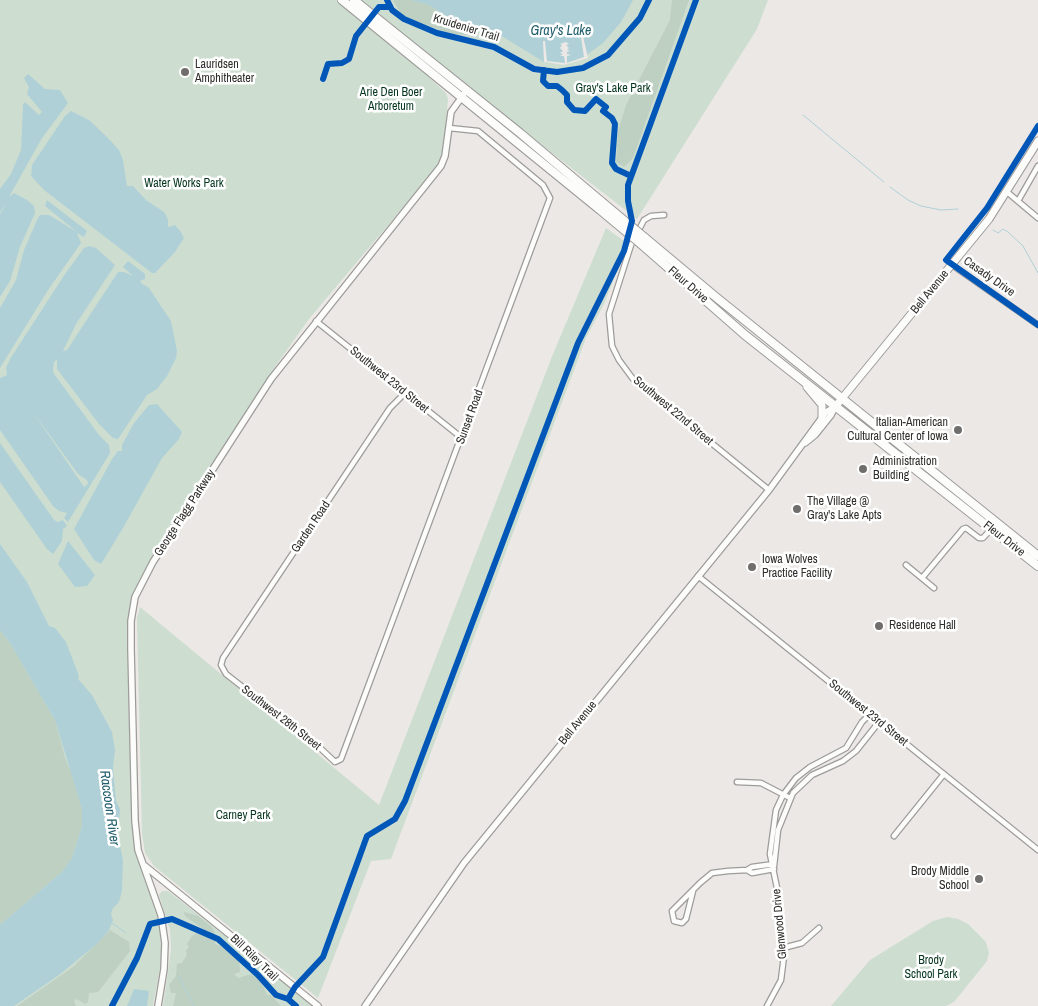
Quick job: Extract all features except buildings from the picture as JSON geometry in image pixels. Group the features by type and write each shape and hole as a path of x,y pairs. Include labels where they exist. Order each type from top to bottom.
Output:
{"main road":[{"name":"Fleur Drive","path":"342,0 461,98 842,399 994,526 1038,566"},
{"name":"Fleur Drive","path":"354,0 467,91 600,206"},
{"name":"Bell Avenue","path":"834,407 952,265 1007,192 1038,140"},
{"name":"Fleur Drive","path":"642,240 745,335 834,407 994,526 1038,556"},
{"path":"800,379 820,401 823,410 822,418"}],"street":[{"name":"George Flagg Parkway","path":"158,1006 164,969 165,943 161,915 138,850 135,821 130,650 131,621 135,597 153,562 266,387 316,321 436,173 445,156 451,112 467,91"},
{"name":"Sunset Road","path":"342,756 550,198 543,185 478,130 448,128"},
{"path":"1018,200 1038,166"},
{"path":"1007,192 1038,218"},
{"name":"Southwest 22nd Street","path":"664,215 651,216 644,220 631,245 609,314 612,346 619,360 634,379 769,490"},
{"name":"Casady Drive","path":"952,265 1038,325"},
{"name":"Southwest 23rd Street","path":"316,321 462,438"},
{"name":"Garden Road","path":"221,665 223,658 390,408 405,393"},
{"name":"Bell Avenue","path":"802,446 815,435 831,416 834,407"},
{"name":"Bell Avenue","path":"365,1006 464,862 769,490 822,418 834,407"},
{"path":"922,578 963,529 966,528 979,538 983,538 994,526"},
{"path":"906,565 934,588"},
{"name":"Southwest 23rd Street","path":"698,576 1038,850"},
{"name":"Southwest 28th Street","path":"221,665 226,674 318,746 332,761 338,762 342,756"},
{"name":"Glenwood Drive","path":"767,1006 781,980 783,948 774,866 770,854 772,827 776,810 783,794 803,772 846,748 862,722 870,714"},
{"name":"Glenwood Drive","path":"774,866 778,830 790,798 799,786 812,775 856,750 879,722"},
{"path":"830,757 834,764"},
{"path":"894,836 944,774"},
{"path":"737,782 761,782 790,798"},
{"path":"143,865 318,1006"},
{"path":"692,891 686,919 682,922 674,921 672,911 692,891 712,873 747,870 752,873 774,866"},
{"path":"783,948 802,943 819,928"}],"green space":[{"name":"Water Works Park","path":"0,0 337,0 410,60 446,93 448,99 443,155 437,167 309,319 277,364 148,565 135,589 128,618 132,821 138,858 160,918 162,957 153,1006 0,1006"},
{"name":"Gray's Lake Park","path":"359,0 768,0 757,29 637,219"},
{"path":"393,0 411,0 429,5 453,20 474,26 473,32 469,35 451,34 408,18 400,12"},
{"path":"672,0 689,0 633,158 624,167 616,162 618,131 626,105 670,20"},
{"name":"Carney Park","path":"606,228 628,244 604,304 586,338 391,859 371,861 318,998 154,866 145,853 142,834 137,618 140,607 379,805 553,354"},
{"path":"0,630 10,643 55,720 65,758 76,784 82,809 82,826 72,858 62,872 0,925"},
{"path":"162,891 168,891 315,1006 163,1006 171,950 170,930 159,895"},
{"path":"184,912 198,916 212,927 216,936 215,944 223,947 239,960 240,972 234,974 238,978 251,974 260,979 267,995 271,995 281,1006 173,1006 176,993 171,993 169,985 176,976 177,964 182,963 187,955 186,951 189,947 187,944 192,936 203,929 185,916"},
{"name":"Brody School Park","path":"947,917 958,919 968,924 986,942 989,953 987,961 954,1002 946,1006 831,1006 870,960 933,921"},
{"path":"110,930 129,942 130,951 98,992 89,993 88,1002 85,1004 77,999 74,1001 76,1006 17,1006 73,967"}],"water":[{"name":"Gray's Lake","path":"411,0 633,0 621,22 603,43 581,59 560,64 544,62 495,32 453,20 429,5"},
{"path":"28,74 45,89 60,90 68,103 42,138 9,197 14,193 27,200 34,206 35,213 20,247 10,281 0,297 0,214 6,204 0,212 0,189 11,174 21,150 23,104 25,102 39,115 42,112 27,94 29,87 24,78"},
{"path":"71,111 89,120 119,150 123,160 127,186 133,186 146,200 164,212 168,219 168,227 175,225 181,232 184,238 175,252 155,273 152,273 44,190 31,176 32,165 65,116"},
{"path":"47,200 87,231 84,237 77,233 81,243 48,290 0,368 0,308 16,280 24,250 37,220 40,215 49,215 77,232 45,206"},
{"path":"89,246 96,248 115,265 76,324 63,351 67,350 118,272 124,272 133,276 123,267 128,261 145,274 145,279 140,281 141,283 149,288 171,321 177,351 176,358 167,376 157,389 147,395 118,439 113,438 99,424 57,369 57,359 54,362 53,372 99,435 109,445 110,453 68,522 64,518 67,513 59,511 53,506 0,430 0,378 7,375 6,368 10,359 84,248","holes":["33,412 78,474 87,480 88,484 84,487"]},
{"path":"157,404 182,432 179,439 162,458 101,564 94,560 74,529 112,459 118,451 122,451 122,445 134,423 149,405"},
{"path":"0,443 54,520 58,522 63,520 67,526 63,529 62,541 53,554 47,549 0,482"},
{"path":"68,541 95,575 87,586 75,587 58,564"},
{"name":"Raccoon River","path":"0,544 27,582 49,626 55,628 66,642 79,676 78,679 92,695 112,732 115,750 113,767 116,801 120,809 118,836 123,860 122,891 119,902 113,908 111,914 113,920 109,930 98,943 59,975 14,1006 0,1006 0,925 62,872 72,858 82,826 82,809 55,720 10,643 0,630"},
{"path":"134,989 149,991 147,1006 127,1006"}],"pier":[{"path":"583,36 588,58 564,65 544,62 543,41 545,41 547,61 565,63 564,56 560,56 563,54 560,53 563,51 560,48 562,45 560,44 566,42 569,44 566,45 569,48 567,50 570,51 567,54 571,55 567,56 567,63 584,57 581,37"}],"waterway":[{"path":"803,115 884,182"},
{"path":"890,187 908,200 921,206 941,210 958,209"},
{"path":"993,230 998,233 1003,229 1023,246 1038,273"},
{"path":"112,923 126,933"},
{"path":"178,975 194,1006"}],"cycle path":[{"name":"Kruidenier Trail","path":"387,0 392,10 404,19 437,33 494,47 534,69 557,72 583,68 608,55 640,18 649,0"},
{"path":"288,999 295,987 323,957 367,836 395,819 405,801 578,343 624,251 632,221 628,201 628,185 696,0"},
{"path":"323,79 328,64 342,63 349,59 356,36 379,7 390,7"},
{"path":"544,70 543,81 548,86 557,86 562,90 567,95 567,102 574,110 585,111 596,99 606,107 603,111 612,118 615,124 612,163 616,169 631,176"},
{"path":"1038,126 987,208 946,260 1038,325"},
{"name":"Bill Riley Trail","path":"112,1006 137,958 150,924 172,919 218,939 258,975 276,995 288,999 296,1006"}],"place":[{"name":"Lauridsen Amphitheater","path":"185,72"},
{"name":"Italian-American Cultural Center of Iowa","path":"958,430"},
{"name":"Administration Building","path":"863,469"},
{"name":"The Village @ Gray's Lake Apts","path":"797,509"},
{"name":"Iowa Wolves Practice Facility","path":"752,567"},
{"name":"Residence Hall","path":"879,626"},
{"name":"Brody Middle School","path":"979,879"}],"park label":[{"name":"Arie Den Boer Arboretum","path":"391,100"}]}
